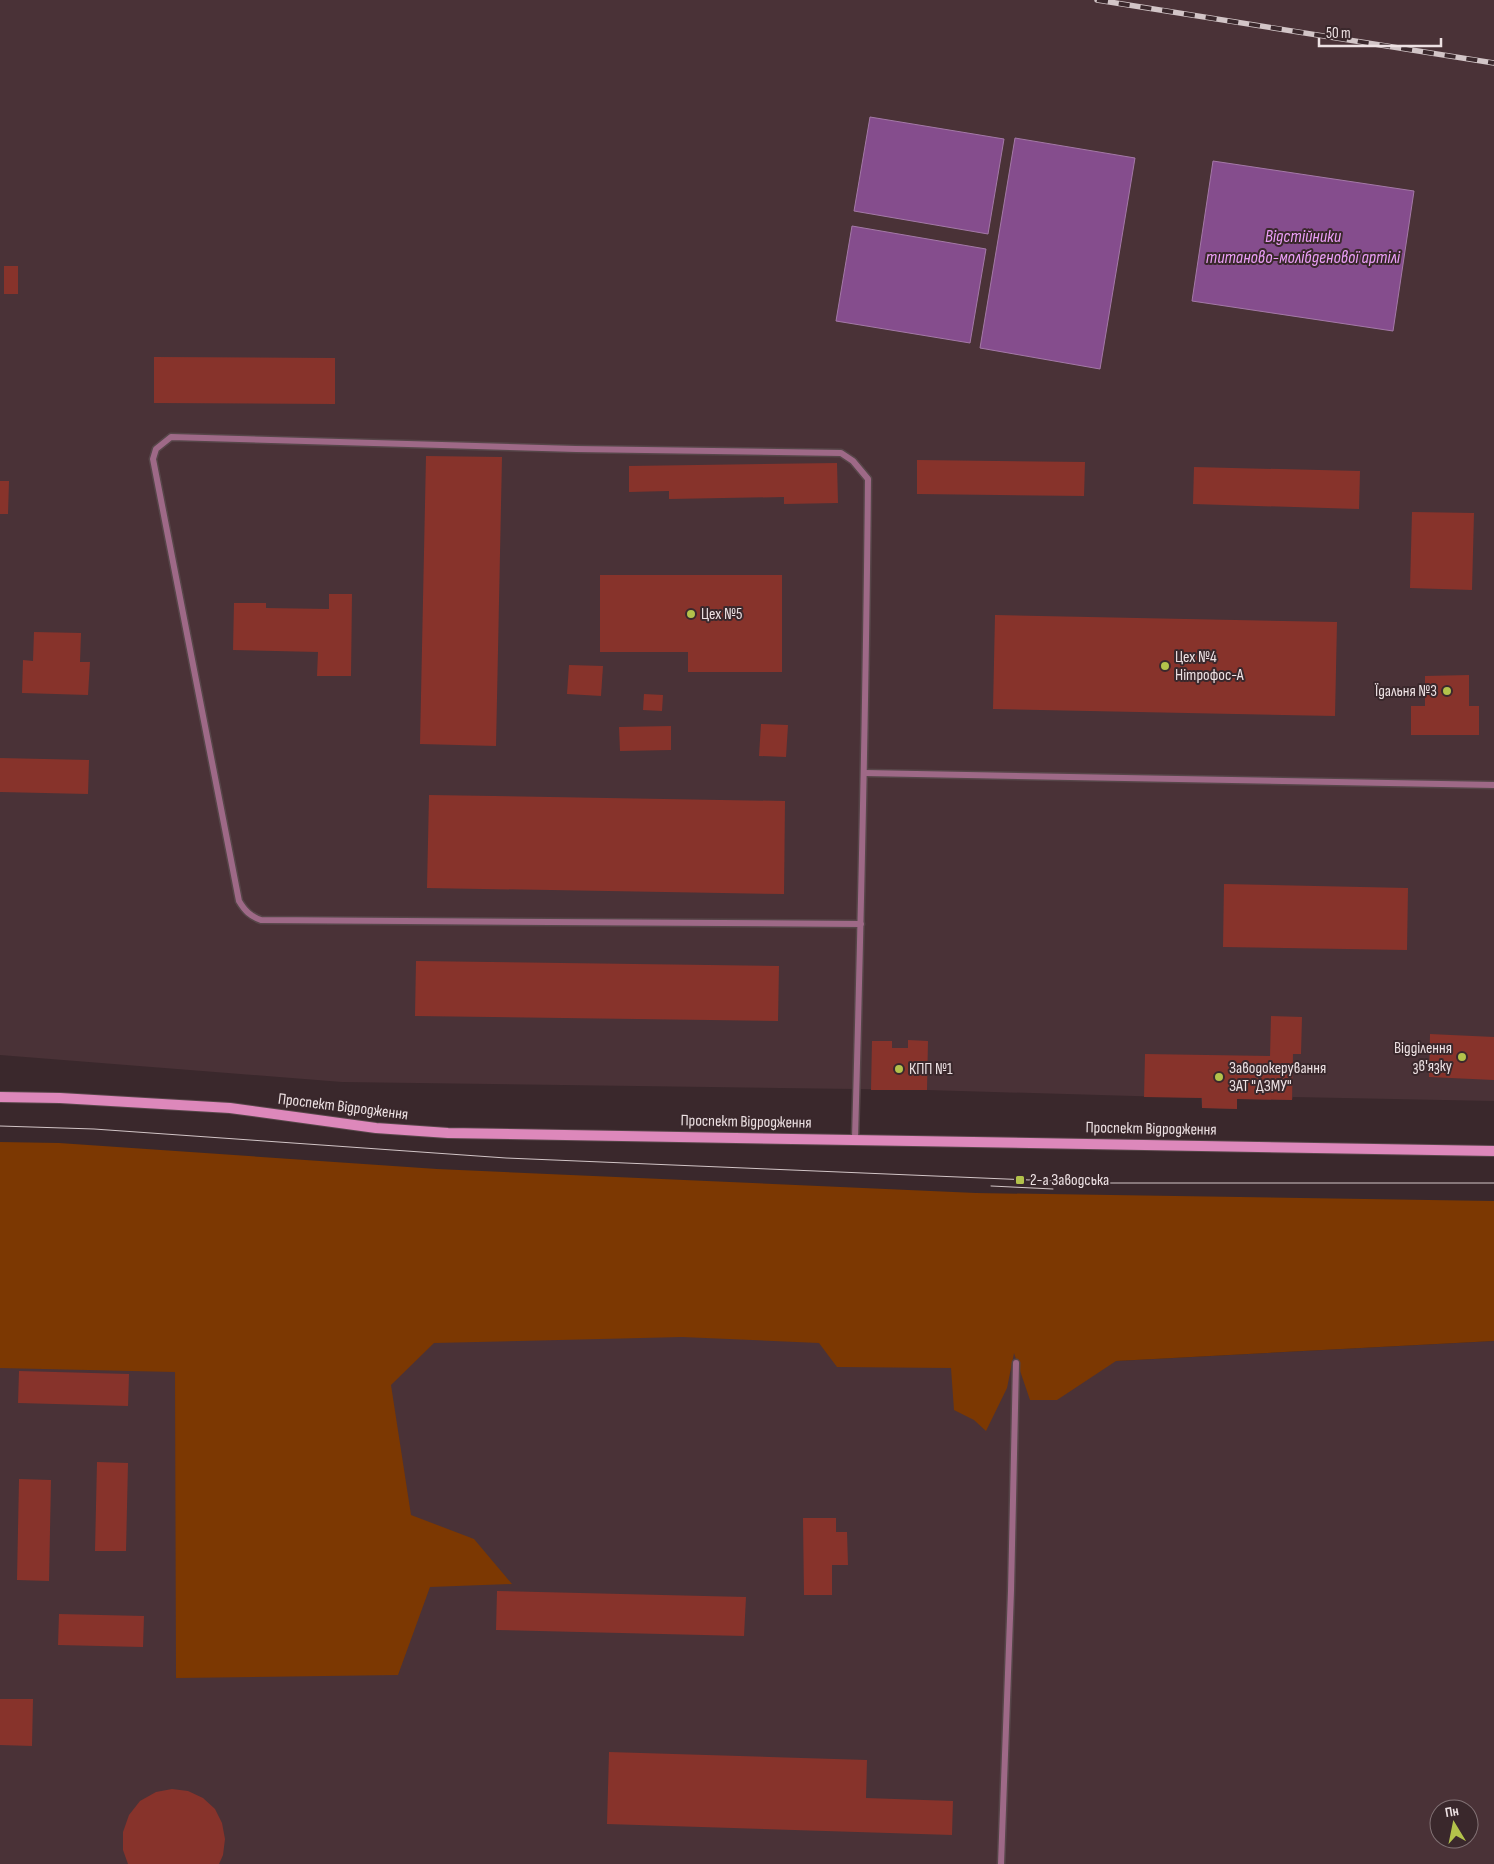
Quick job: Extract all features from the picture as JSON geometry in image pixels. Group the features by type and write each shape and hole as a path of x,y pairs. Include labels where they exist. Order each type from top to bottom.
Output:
{"street":[{"name":"Проспект Відродження","path":"0,1097 60,1098 230,1108 376,1128 448,1133 1494,1151"}],"lane":[{"path":"855,1139 861,924 865,773 868,479 862,469 842,453 576,449 171,437 156,449 153,459 239,901 244,910 252,917 261,920 861,924"},
{"path":"865,773 1494,785"},
{"path":"1001,1864 1012,1591 1016,1363"}],"shaded area":[{"path":"0,0 1494,0 1494,1101 1293,1097 1292,1100 1237,1099 1237,1109 1202,1108 1201,1098 927,1090 342,1082 0,1055"},
{"path":"0,1142 59,1143 437,1169 976,1193 1494,1201 1494,1341 1116,1361 1057,1400 1030,1400 1014,1353 1007,1388 986,1431 974,1420 954,1410 951,1368 837,1367 819,1343 682,1337 434,1343 391,1385 411,1515 474,1539 512,1584 430,1587 398,1675 176,1678 175,1372 0,1368"},
{"path":"0,1231 1116,1361 1494,1341 1494,1864 0,1864"}],"water":[{"path":"870,117 1004,139 988,234 854,211"},
{"path":"1015,138 1135,158 1100,369 980,348"},
{"name":"Відстійники титаново-молібденової артілі","path":"1213,161 1414,191 1393,331 1192,301"},
{"path":"852,226 986,249 970,343 836,321"}],"building":[{"path":"4,266 18,266 18,294 4,294"},
{"path":"154,357 335,358 335,404 154,403"},
{"path":"426,456 502,457 496,746 420,744"},
{"path":"917,460 1085,462 1084,496 917,494"},
{"path":"837,463 838,503 784,504 784,497 669,499 669,491 629,492 629,466"},
{"path":"1194,467 1360,471 1359,509 1193,504"},
{"path":"0,481 9,481 8,514 0,514"},
{"path":"1412,512 1474,513 1472,590 1410,588"},
{"name":"Цех №5","path":"600,575 782,575 782,672 688,672 688,652 600,652"},
{"path":"329,594 352,594 351,676 317,676 318,652 233,650 234,603 266,603 266,608 329,609"},
{"name":"Цех №4 Нітрофос-А","path":"995,615 1337,622 1335,716 993,709"},
{"path":"34,632 81,633 80,662 90,662 88,695 22,693 23,660 33,661"},
{"path":"569,665 603,666 601,696 567,694"},
{"name":"Їдальня №3","path":"1469,675 1469,706 1479,706 1479,735 1411,735 1411,706 1425,706 1425,676"},
{"path":"644,694 663,695 662,711 643,710"},
{"path":"761,724 788,725 786,757 759,756"},
{"path":"671,726 671,750 620,751 619,727"},
{"path":"0,758 89,760 88,794 0,792"},
{"path":"429,795 785,801 784,894 427,888"},
{"path":"1224,884 1408,888 1407,950 1223,947"},
{"path":"416,961 779,966 778,1021 415,1016"},
{"name":"Заводокерування ЗАТ \"ДЗМУ\"","path":"1271,1016 1302,1017 1301,1054 1293,1054 1292,1100 1237,1099 1237,1109 1202,1108 1202,1098 1144,1097 1145,1054 1270,1056"},
{"name":"Відділення зв'язку","path":"1430,1034 1494,1037 1494,1080 1429,1077"},
{"name":"КПП №1","path":"908,1040 928,1041 927,1090 871,1090 872,1041 892,1041 892,1048 908,1048"},
{"path":"19,1371 129,1374 128,1406 18,1403"},
{"path":"97,1462 128,1463 126,1551 95,1551"},
{"path":"19,1479 51,1480 49,1581 17,1580"},
{"path":"803,1518 836,1518 836,1532 847,1532 848,1565 832,1565 832,1595 804,1595"},
{"path":"497,1591 746,1597 744,1636 496,1630"},
{"path":"59,1614 144,1616 143,1647 58,1645"},
{"path":"0,1699 33,1699 32,1746 0,1745"},
{"path":"609,1752 867,1760 866,1798 953,1801 952,1835 607,1824"},
{"path":"172,1789 188,1791 203,1798 215,1809 222,1823 225,1839 223,1855 219,1864 128,1864 123,1850 123,1832 129,1815 140,1801 156,1792"}],"tram line":[{"path":"0,1126 94,1129 506,1158 1101,1183 1494,1183"},
{"path":"991,1186 1053,1189"}],"railway":[{"path":"1097,0 1494,63"}],"place":[{"name":"Цех №5","path":"691,614"},
{"name":"Цех №4 Нітрофос-А","path":"1165,666"},
{"name":"Їдальня №3","path":"1447,691"},
{"name":"Відділення зв'язку","path":"1462,1057"},
{"name":"КПП №1","path":"899,1069"},
{"name":"Заводокерування ЗАТ \"ДЗМУ\"","path":"1219,1077"},
{"name":"2-а Заводська","path":"1020,1180"}]}
